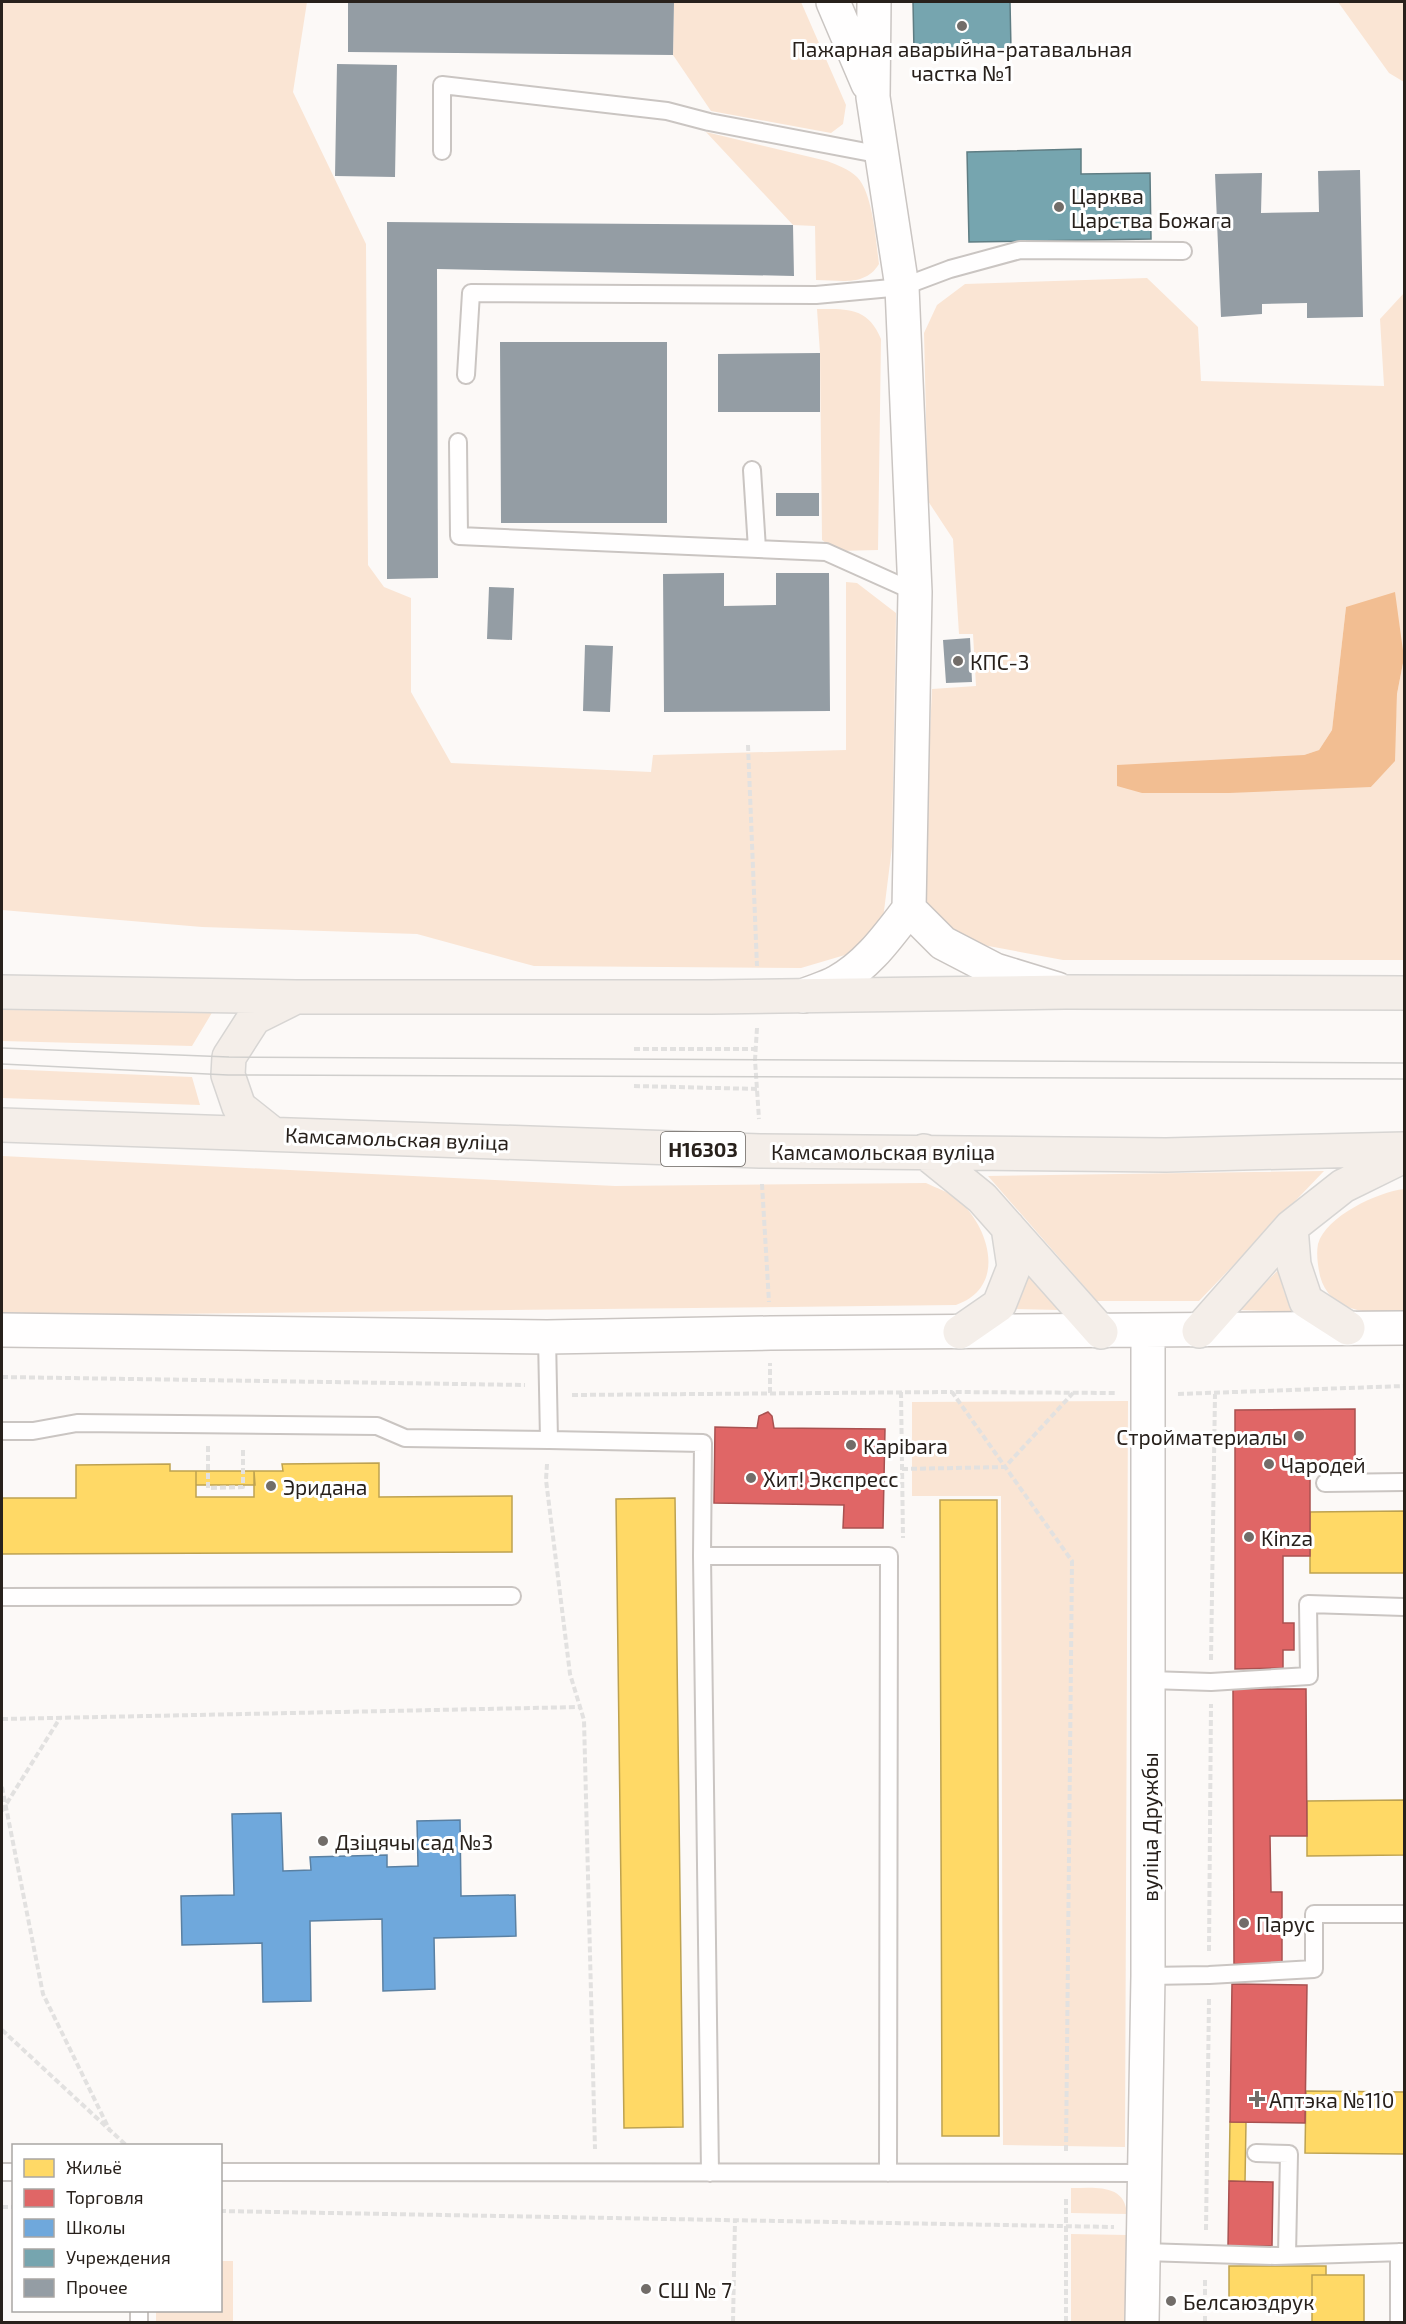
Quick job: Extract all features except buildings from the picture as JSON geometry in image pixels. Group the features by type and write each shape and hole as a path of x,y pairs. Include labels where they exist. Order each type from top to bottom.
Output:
{"main road":[{"path":"2,992 296,997 803,996 1065,992 1404,993"},
{"path":"273,1134 239,1107 228,1075 229,1057 254,1018 296,997"},
{"name":"Камсамольская вуліца","path":"2,1125 760,1150 1166,1155 1404,1149"},
{"path":"924,1151 982,1198 1101,1332"},
{"path":"1199,1331 1291,1227 1343,1186 1404,1156"},
{"path":"960,1332 999,1305 1014,1267 1008,1227"},
{"path":"1291,1227 1294,1265 1305,1300 1348,1328"}],"street":[{"path":"832,2 873,97"},
{"path":"803,996 836,982 860,967 909,909 915,592 902,287 873,97 874,2"},
{"path":"909,909 943,943 995,970 1065,992"},
{"path":"2,1330 547,1337 1404,1328"},
{"name":"вуліца Дружбы","path":"1142,2322 1150,1680 1148,1332"}],"lane":[{"path":"442,151 442,85 667,111 708,122 882,155"},
{"path":"466,375 471,293 816,295 902,287 950,269 1020,250 1183,251"},
{"path":"458,442 459,536 826,552 915,592"},
{"path":"752,470 757,549"},
{"path":"547,1337 549,1440"},
{"path":"2,1431 33,1431 76,1423 377,1426 405,1438 703,1443 702,1556 710,2173"},
{"path":"1325,1483 1404,1482"},
{"path":"702,1556 889,1556 888,2173"},
{"path":"2,1597 512,1596"},
{"path":"1150,1680 1211,1682 1309,1676 1308,1605 1404,1607"},
{"path":"1148,1976 1209,1976 1314,1969 1314,1914 1404,1914"},
{"path":"1256,2153 1289,2154 1287,2255"},
{"path":"222,2172 1144,2173"},
{"path":"1144,2252 1287,2255 1402,2252 1399,2322"}],"path":[{"path":"748,746 758,996 756,1049 771,1333 770,1393"},
{"path":"634,1049 756,1049"},
{"path":"634,1086 758,1089"},
{"path":"2,1377 523,1384 548,1395 901,1392 1215,1394 1404,1386"},
{"path":"889,1556 903,1543 901,1392"},
{"path":"952,1392 1072,1561 1066,2322"},
{"path":"902,1469 1005,1467 1073,1393"},
{"path":"1205,2322 1215,1394"},
{"path":"549,1440 548,1492 570,1674 585,1720 596,2173"},
{"path":"208,1470 208,1488 243,1487 243,1470"},
{"path":"2,1719 580,1707"},
{"path":"2,1811 60,1718"},
{"path":"2,1787 43,1994 110,2131"},
{"path":"2,2030 126,2144"},
{"path":"222,2211 1117,2227"},
{"path":"733,2322 735,2220"}],"shaded area":[{"path":"2,2 307,2 293,92 366,244 368,565 384,587 411,598 411,692 451,763 651,772 653,755 846,750 846,582 857,583 896,613 892,847 882,927 845,955 801,968 534,966 417,934 202,927 2,910"},
{"path":"674,2 801,2 846,105 843,124 831,133 711,111 673,55"},
{"path":"1338,2 1404,2 1404,82 1389,73"},
{"path":"706,132 827,161 854,174 867,194 873,218 879,264 867,276 859,279 851,281 816,280 815,226 793,225"},
{"path":"1147,278 1198,327 1201,381 1384,386 1380,319 1404,293 1404,658 1404,960 1063,960 967,942 922,910 932,689 976,686 973,634 959,634 953,539 928,501 924,333 937,305 965,284","holes":["1346,607 1404,658 1397,694 1394,761 1371,787 1352,786 1304,755 1319,750 1332,730"]},
{"path":"817,309 847,310 863,315 876,329 881,339 878,550 837,551 822,540 820,353"},
{"path":"1395,592 1404,658 1397,694 1395,761 1371,787 1229,793 1142,793 1117,786 1117,765 1304,755 1319,750 1332,730 1346,607"},
{"path":"2,1010 213,1011 192,1046 2,1041"},
{"path":"2,1069 192,1077 200,1105 2,1098"},
{"path":"2,1156 615,1186 926,1183 955,1197 970,1212 985,1241 988,1272 982,1285 972,1297 956,1305 72,1315 2,1312"},
{"path":"1324,1171 1199,1301 1097,1301 988,1176"},
{"path":"1404,1189 1404,1310 1366,1311 1342,1304 1328,1293 1320,1276 1317,1248 1323,1234 1331,1224 1354,1207 1367,1200"},
{"path":"1024,1269 1059,1310 1011,1309"},
{"path":"1279,1269 1284,1292 1294,1312 1239,1310"},
{"path":"1128,1401 1125,2147 1003,2145 1001,1496 912,1496 912,1402"},
{"path":"1071,2188 1098,2188 1114,2192 1121,2197 1127,2214 1071,2213"},
{"path":"1071,2234 1126,2235 1126,2322 1071,2322"},
{"path":"222,2261 233,2261 233,2322 156,2322 156,2312 222,2312"}],"tram line":[{"path":"2,1048 229,1057 1404,1063"},
{"path":"2,1064 228,1075 1404,1079"}],"place":[{"name":"Пажарная аварыйна-ратавальная частка №1","path":"962,26"},
{"name":"Царква Царства Божага","path":"1059,207"},
{"name":"КПС-3","path":"958,661"},
{"name":"Стройматериалы","path":"1299,1436"},
{"name":"Kapibara","path":"851,1445"},
{"name":"Чародей","path":"1269,1464"},
{"name":"Хит! Экспресс","path":"751,1478"},
{"name":"Эридана","path":"271,1486"},
{"name":"Kinza","path":"1249,1537"},
{"name":"Дзіцячы сад №3","path":"323,1841"},
{"name":"Парус","path":"1244,1923"},
{"name":"Аптэка №110","path":"1257,2099"},
{"name":"СШ № 7","path":"646,2289"},
{"name":"Белсаюздрук","path":"1171,2301"}]}
